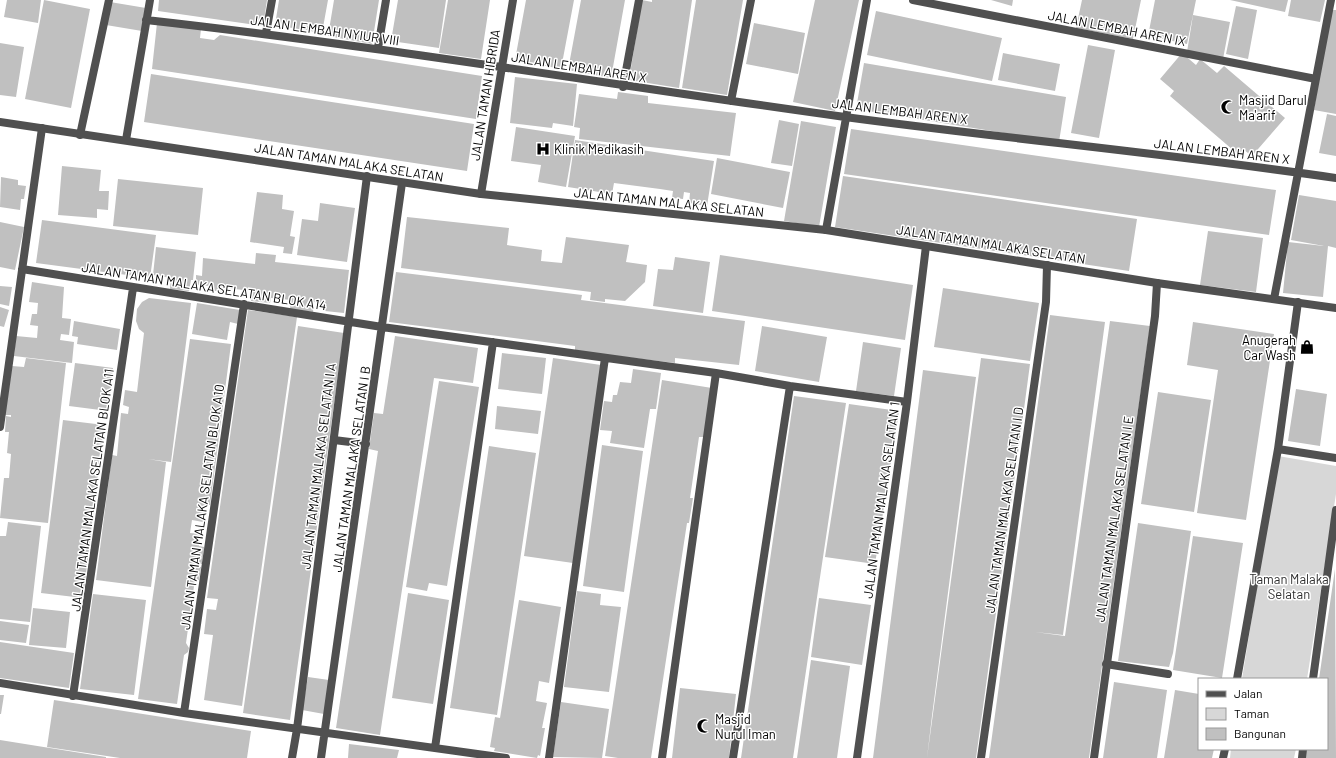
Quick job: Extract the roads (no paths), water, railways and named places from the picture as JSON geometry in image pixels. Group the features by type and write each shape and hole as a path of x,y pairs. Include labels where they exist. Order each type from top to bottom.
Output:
{"street":[{"path":"80,135 108,0"},
{"path":"126,140 150,0"},
{"path":"266,33 272,0"},
{"path":"378,48 386,0"},
{"name":"JALAN TAMAN HIBRIDA","path":"481,194 513,0"},
{"path":"623,87 639,0"},
{"path":"731,101 751,0"},
{"path":"826,230 867,0"},
{"name":"JALAN LEMBAH AREN IX","path":"913,0 1316,79"},
{"path":"1274,299 1331,0"},
{"name":"JALAN LEMBAH NYIUR VIII","path":"146,20 266,33 378,48 501,68"},
{"name":"JALAN LEMBAH AREN X","path":"501,68 623,87 846,117 1336,178"},
{"name":"JALAN TAMAN MALAKA SELATAN","path":"0,122 481,194 826,230 1157,283 1336,308"},
{"path":"0,427 42,128"},
{"name":"JALAN TAMAN MALAKA SELATAN I A","path":"292,758 334,440 366,176"},
{"name":"JALAN TAMAN MALAKA SELATAN I B","path":"321,758 326,732 402,183"},
{"name":"JALAN TAMAN MALAKA SELATAN 1","path":"857,758 907,402 926,246"},
{"name":"JALAN TAMAN MALAKA SELATAN I D","path":"981,758 1046,302 1047,265"},
{"name":"JALAN TAMAN MALAKA SELATAN BLOK A14","path":"22,269 382,327 716,373 790,386 907,402"},
{"name":"JALAN TAMAN MALAKA SELATAN I E","path":"1094,758 1155,316 1157,283"},
{"name":"JALAN TAMAN MALAKA SELATAN BLOK A11","path":"73,696 133,288"},
{"path":"1237,678 1278,449 1298,302"},
{"name":"JALAN TAMAN MALAKA SELATAN BLOK A10","path":"184,713 244,304"},
{"path":"435,748 493,342"},
{"path":"549,758 605,358"},
{"path":"662,758 716,373"},
{"path":"733,758 790,386"},
{"path":"334,440 366,444"},
{"path":"1278,449 1336,458"},
{"path":"1313,678 1336,510"},
{"path":"1106,664 1168,674"},
{"path":"0,683 184,713 506,758"}],"place":[{"name":"Masjid Darul Ma'arif","path":"1228,107"},
{"name":"Klinik Medikasih","path":"543,149"},
{"name":"Anugerah Car Wash","path":"1307,347"},
{"name":"Masjid Nurul Iman","path":"704,726"}],"park label":[{"name":"Taman Malaka Selatan","path":"1289,586"}]}
